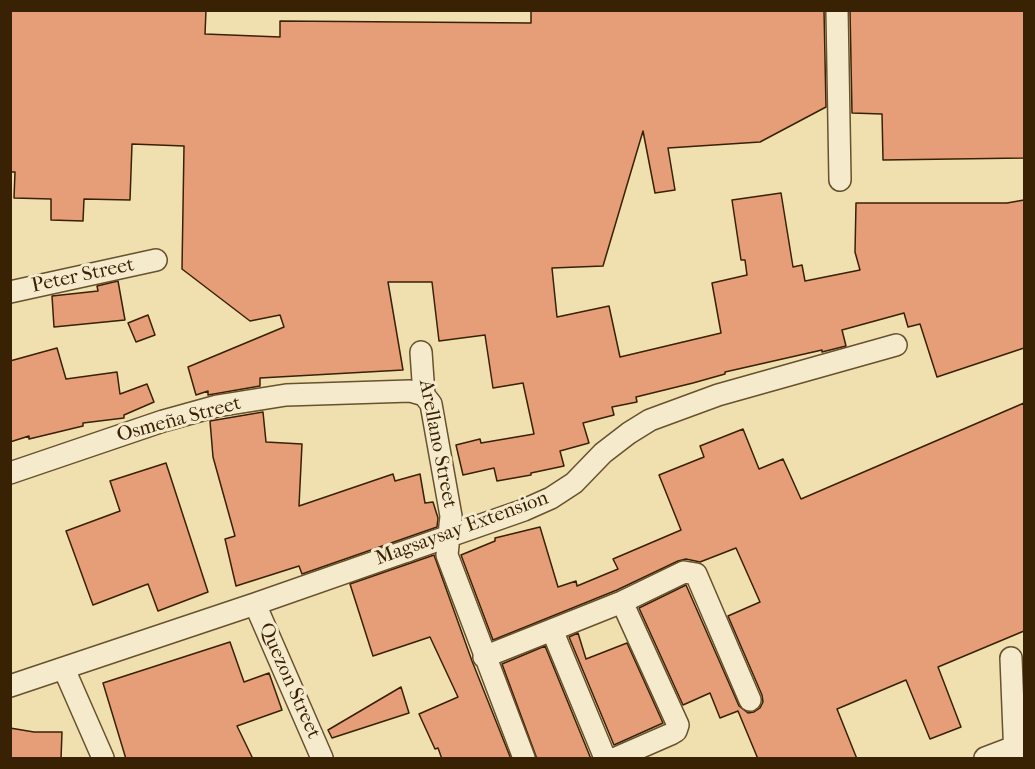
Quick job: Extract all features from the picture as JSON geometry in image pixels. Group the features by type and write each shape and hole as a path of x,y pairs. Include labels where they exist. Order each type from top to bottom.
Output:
{"street":[{"path":"837,10 840,180"},
{"name":"Peter Street","path":"10,292 156,260"},
{"name":"Magsaysay Extension","path":"10,686 524,510 551,498 574,483 603,453 628,433 650,420 718,395 896,345"},
{"name":"Arellano Street","path":"421,352 424,395 431,404 451,516 447,555 524,759"},
{"name":"Osmeña Street","path":"10,473 164,421 217,406 286,395 410,392 424,395"},
{"path":"484,657 622,602 684,572 696,574 750,700"},
{"path":"616,759 671,734 678,725 622,602"},
{"name":"Quezon Street","path":"255,604 322,759"},
{"path":"552,630 605,759"},
{"path":"985,759 1014,753 1011,658"},
{"path":"64,669 103,759"}],"building":[{"path":"10,10 206,10 205,34 280,37 280,21 531,23 531,10 824,10 826,107 760,142 668,148 675,190 655,193 643,131 603,266 552,268 557,317 609,306 620,357 721,333 712,283 747,275 745,260 741,260 732,200 781,193 793,267 802,265 805,281 860,270 855,252 856,203 1007,203 1024,200 1024,348 937,377 920,324 908,327 904,313 842,330 846,346 725,372 725,374 693,383 636,397 637,402 612,407 614,415 583,423 589,443 560,451 564,466 497,481 494,468 463,475 456,445 480,439 481,443 534,434 523,383 493,388 485,335 439,341 432,282 388,282 403,370 260,378 260,386 208,395 208,391 196,395 188,367 284,327 280,315 250,321 182,269 184,146 132,144 130,200 84,199 83,221 51,220 51,199 14,198 15,172 10,172"},
{"path":"850,10 1024,10 1024,158 883,160 882,114 852,113"},
{"path":"118,281 125,320 54,327 52,296 98,291 97,286"},
{"path":"148,315 155,335 136,342 128,323"},
{"path":"57,348 66,379 117,372 120,394 147,384 154,402 124,415 124,418 83,423 83,426 10,442 10,361"},
{"path":"1024,403 1024,631 938,667 961,727 930,739 906,680 837,709 857,759 758,759 738,711 720,718 710,693 683,705 639,608 686,585 739,706 748,713 754,712 763,702 728,616 760,602 736,548 700,562 686,559 678,561 617,590 493,640 461,555 495,541 495,538 540,527 558,587 576,581 577,586 618,569 613,559 681,530 659,475 704,457 700,446 743,429 759,469 783,459 801,499"},
{"path":"263,412 266,442 302,444 299,506 393,474 395,481 420,474 425,503 433,502 438,518 437,527 302,574 299,566 236,586 225,539 235,536 213,457 210,421"},
{"path":"166,463 208,592 158,611 148,584 93,605 66,531 120,511 110,481"},
{"path":"434,555 472,661 511,759 442,759 438,748 435,749 419,714 458,697 430,637 373,656 350,584"},
{"path":"578,633 586,659 627,643 663,723 614,745 569,637"},
{"path":"230,642 244,682 269,673 282,710 237,726 253,759 126,759 103,683"},
{"path":"545,646 591,759 537,759 502,664"},
{"path":"401,687 409,713 332,738 328,730"},
{"path":"10,728 34,732 62,732 61,759 10,759"}]}
